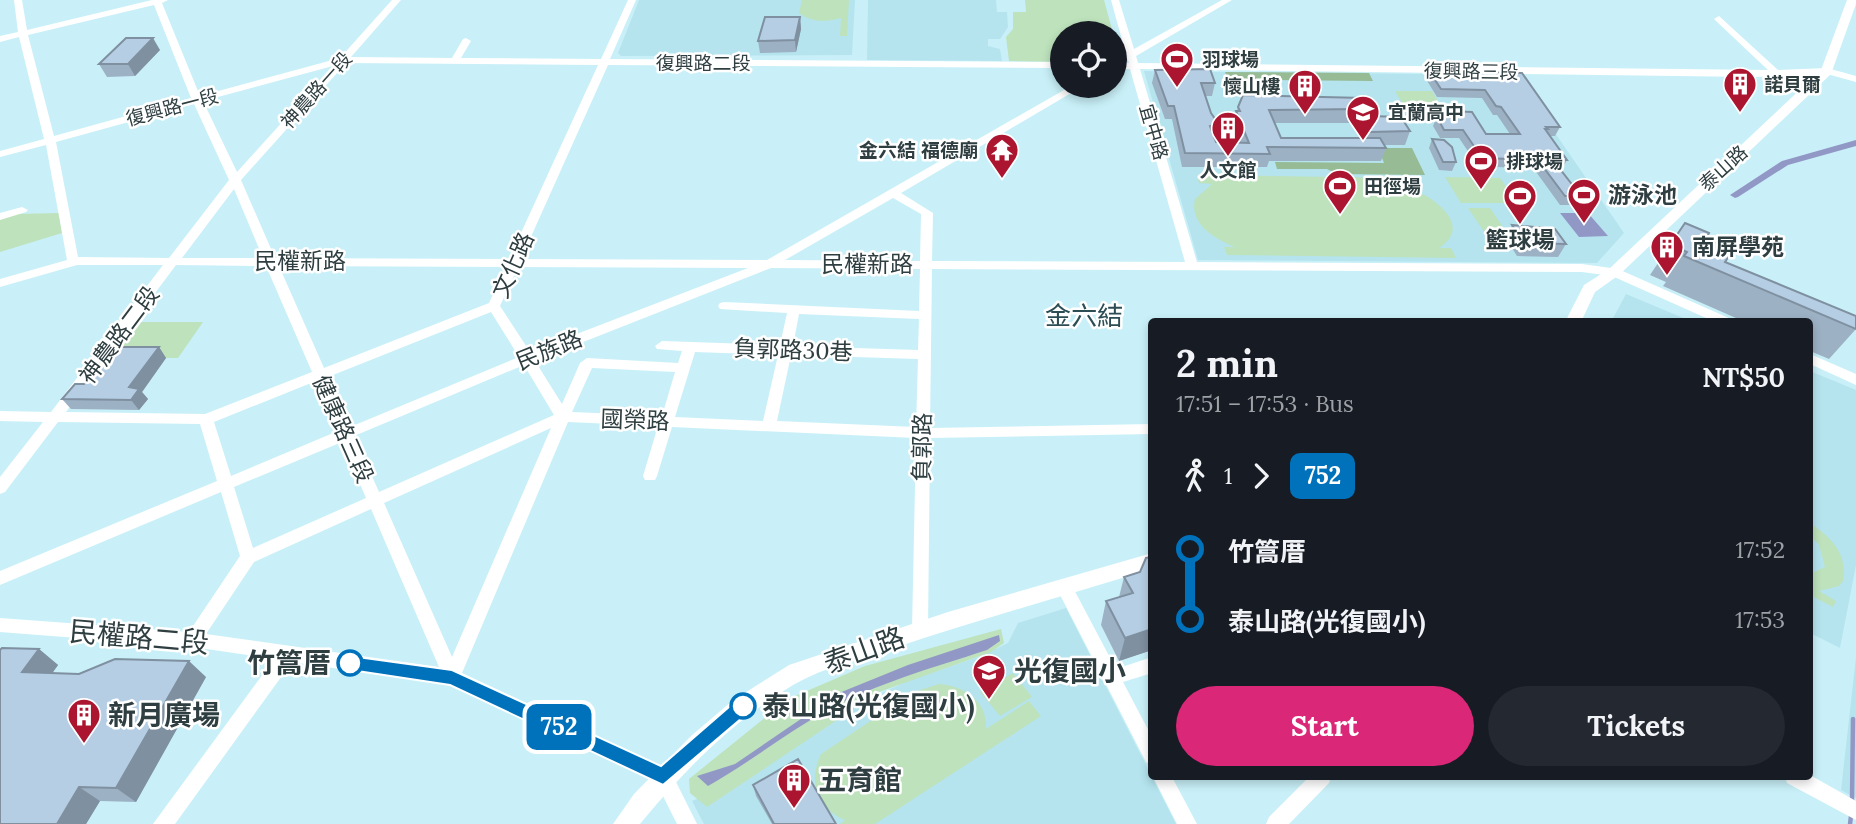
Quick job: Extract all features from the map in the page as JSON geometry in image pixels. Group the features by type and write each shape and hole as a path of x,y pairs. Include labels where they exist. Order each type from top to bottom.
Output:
{"main road":[{"name":"泰山路","path":"1575,318 1589,289 1614,272 1827,71 1852,14 1852,0"},
{"name":"泰山路","path":"625,824 663,776 742,707 789,676 920,630 1148,562"}],"street":[{"path":"18,0 23,34 50,140 73,262"},
{"name":"神農路一段","path":"235,180 397,0"},
{"name":"文化路","path":"563,417 494,306 632,0"},
{"name":"宜中路","path":"1115,0 1192,265"},
{"path":"1133,61 1228,0"},
{"path":"0,39 159,1"},
{"name":"健康路三段","path":"159,1 197,100 235,180 452,677"},
{"path":"1719,19 1777,74"},
{"path":"455,61 466,41"},
{"name":"復興路二段","path":"343,60 1050,65"},
{"name":"復興路一段","path":"0,153 343,60"},
{"name":"復興路三段","path":"1127,62 1777,74 1827,71 1856,79"},
{"name":"民族路","path":"0,578 526,359 770,264 1058,98"},
{"name":"神農路二段","path":"0,488 58,416 235,180"},
{"name":"負郭路","path":"893,193 927,213 921,433 920,630"},
{"path":"0,217 22,210"},
{"name":"民權新路","path":"0,283 73,262 175,261 1581,268 1614,272 1717,318"},
{"path":"0,416 206,419 494,306"},
{"path":"724,306 924,315"},
{"path":"769,426 794,309"},
{"name":"負郭路30巷","path":"662,346 924,355"},
{"path":"650,476 690,347"},
{"path":"1813,360 1856,380"},
{"path":"452,677 587,363 683,368"},
{"name":"國榮路","path":"248,557 563,417 921,433 1148,429"},
{"path":"193,640 248,557 206,419"},
{"path":"1064,587 1148,748"},
{"name":"民權路二段","path":"0,625 193,640 452,677 663,776"},
{"path":"163,824 287,654"},
{"path":"1111,678 1148,666"},
{"path":"663,776 687,824"},
{"path":"1165,780 1187,824"},
{"path":"1276,824 1319,780"},
{"path":"1799,780 1856,811"}],"shaded area":[{"path":"639,0 855,0 852,55 621,56 618,53"},
{"path":"868,0 996,0 997,12 1007,12 1008,27 1000,39 988,39 988,46 1000,49 1002,61 867,60"},
{"name":"宜蘭高中","path":"1144,71 1515,75 1624,233 1597,263 1198,260"},
{"name":"游泳池","path":"1560,213 1588,213 1608,236 1579,237"},
{"path":"1626,294 1683,318 1613,318"},
{"path":"1813,372 1856,390 1856,565 1840,648 1813,634"},
{"name":"光復國小","path":"1066,608 1148,769 1148,780 1154,780 1176,824 704,824 692,801 748,777 821,721 908,681 981,656 1008,643 1018,623"},
{"path":"999,635 1000,641 987,650 885,684 845,701 708,786 697,776 735,764 839,693 908,665"},
{"path":"1856,657 1856,798 1841,790"}],"green space":[{"path":"802,0 849,0 847,36 840,36 841,18 820,21 799,13"},
{"path":"1025,0 1104,0 1110,21 1050,21 1050,62 1009,61 1006,37 1013,29 1013,12 1026,12"},
{"path":"1225,72 1369,73 1373,81 1257,80 1255,85 1227,77"},
{"path":"1395,91 1432,91 1444,111 1407,111"},
{"path":"1378,148 1412,148 1425,175 1337,174 1327,169 1277,169 1275,162 1384,163"},
{"path":"1197,175 1407,178 1410,185 1405,186 1436,203 1451,220 1453,229 1449,239 1439,248 1451,248 1456,258 1227,255 1224,247 1235,247 1212,235 1196,216 1195,199 1212,184 1199,183"},
{"path":"1445,177 1500,178 1518,203 1461,203"},
{"path":"1468,208 1490,208 1507,233 1485,233"},
{"path":"59,213 62,233 0,252 0,219 16,214"},
{"path":"140,322 203,322 178,358 112,358"},
{"path":"1813,525 1831,540 1843,563 1843,581 1839,586 1819,591 1836,601 1833,607 1813,597 1813,573 1825,567 1819,545 1813,538"},
{"path":"1001,629 1004,643 991,652 879,692 707,807 690,793 689,779 788,699 865,666"},
{"path":"1013,673 1032,697 1000,716 980,692"},
{"path":"939,684 957,688 973,697 983,710 986,729 1029,701 1041,716 875,824 840,824 845,820 828,809 815,783 821,754 914,692"}],"building":[{"path":"765,17 800,17 795,40 758,41"},
{"path":"126,38 153,38 128,64 99,64"},
{"path":"1210,69 1215,83 1201,83 1211,113 1218,123 1210,126 1216,142 1249,143 1236,111 1240,111 1238,107 1243,95 1364,98 1372,104 1370,116 1401,117 1410,131 1370,132 1359,109 1269,110 1281,138 1380,138 1386,148 1267,147 1270,154 1185,153 1174,106 1168,106 1155,70"},
{"path":"1429,71 1522,73 1560,127 1545,129 1567,160 1553,160 1581,196 1565,196 1538,160 1482,158 1463,130 1444,130 1437,117 1452,118 1449,111 1472,112 1486,134 1520,134 1485,90 1441,89"},
{"path":"1432,139 1444,140 1452,147 1456,162 1443,162"},
{"path":"1685,223 1709,233 1706,238 1734,249 1725,262 1856,316 1856,329 1684,256 1687,252 1670,245"},
{"path":"1512,225 1555,229 1566,244 1524,243"},
{"path":"112,347 159,347 129,387 139,389 131,400 62,399 75,384 84,384"},
{"path":"1146,558 1148,630 1125,638 1106,601 1133,593 1124,577 1140,572"},
{"name":"新月廣場","path":"2,648 39,649 22,672 79,674 115,659 189,661 116,788 79,787 57,824 0,824"},
{"name":"五育館","path":"798,759 836,824 774,824 753,785"}],"waterway":[{"path":"1735,195 1785,163 1856,143"},
{"path":"1852,801 1853,719"},
{"path":"1850,824 1851,816"}],"bus line":[{"name":"752","path":"350,663 452,677 663,776 743,706"}],"place":[{"name":"羽球場","path":"1177,89"},
{"name":"諾貝爾","path":"1740,114"},
{"name":"懷山樓","path":"1305,116"},
{"name":"宜蘭高中","path":"1363,142"},
{"name":"人文館","path":"1228,158"},
{"name":"金六結 福德廟","path":"1002,180"},
{"name":"排球場","path":"1481,191"},
{"name":"田徑場","path":"1340,216"},
{"name":"游泳池","path":"1584,225"},
{"name":"籃球場","path":"1520,226"},
{"name":"南屏學苑","path":"1667,277"},
{"name":"竹篙厝","path":"350,663"},
{"name":"光復國小","path":"989,701"},
{"name":"泰山路(光復國小)","path":"743,706"},
{"name":"新月廣場","path":"84,745"},
{"name":"五育館","path":"794,810"}],"district":[{"name":"金六結","path":"1084,316"}]}
